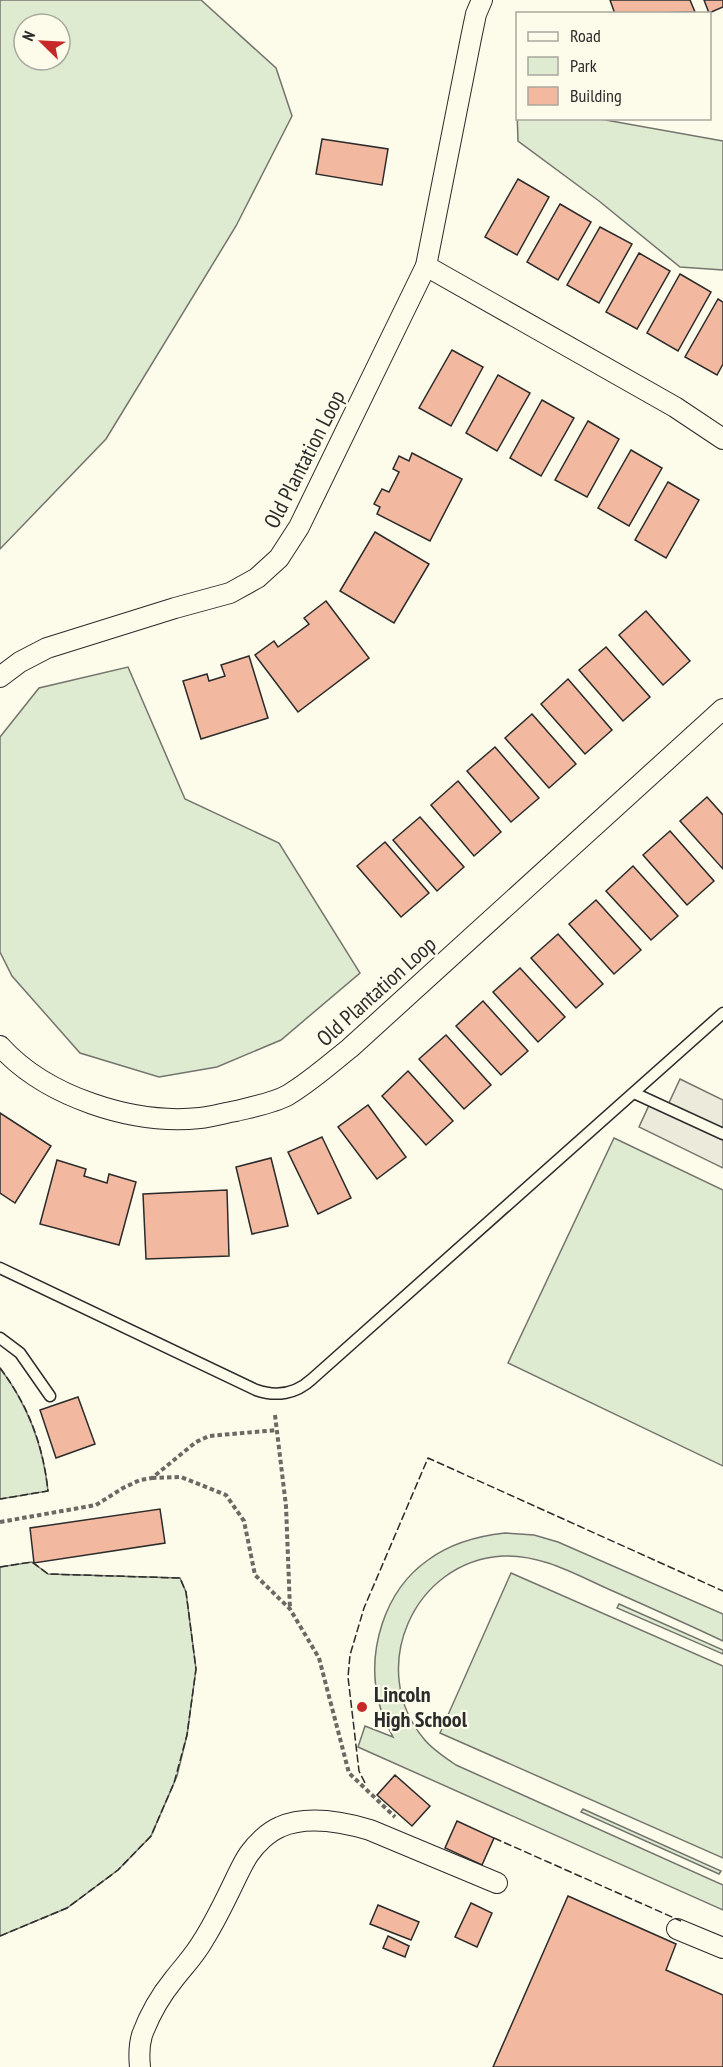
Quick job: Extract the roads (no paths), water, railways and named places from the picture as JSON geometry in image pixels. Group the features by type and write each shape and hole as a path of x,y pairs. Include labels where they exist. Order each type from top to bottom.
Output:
{"street":[{"name":"Old Plantation Loop","path":"0,677 47,648 230,593 257,578 279,558 299,527 426,266 476,14 482,0"},
{"path":"426,266 675,407 723,439"},
{"name":"Old Plantation Loop","path":"0,1046 48,1084 120,1113 158,1119 201,1118 287,1096 350,1048 723,709"},
{"path":"140,2067 142,2037 154,2011 204,1939 248,1855 263,1839 279,1827 296,1822 317,1821 351,1825 370,1830 497,1883"},
{"path":"677,1929 723,1948"}],"lane":[{"path":"0,1268 256,1390 279,1394 294,1391 308,1383 723,1013"},
{"path":"711,1024 723,1029"},
{"path":"634,1093 723,1134"},
{"path":"0,1338 20,1353 50,1396"}],"place":[{"name":"Lincoln High School","path":"362,1707"}]}
